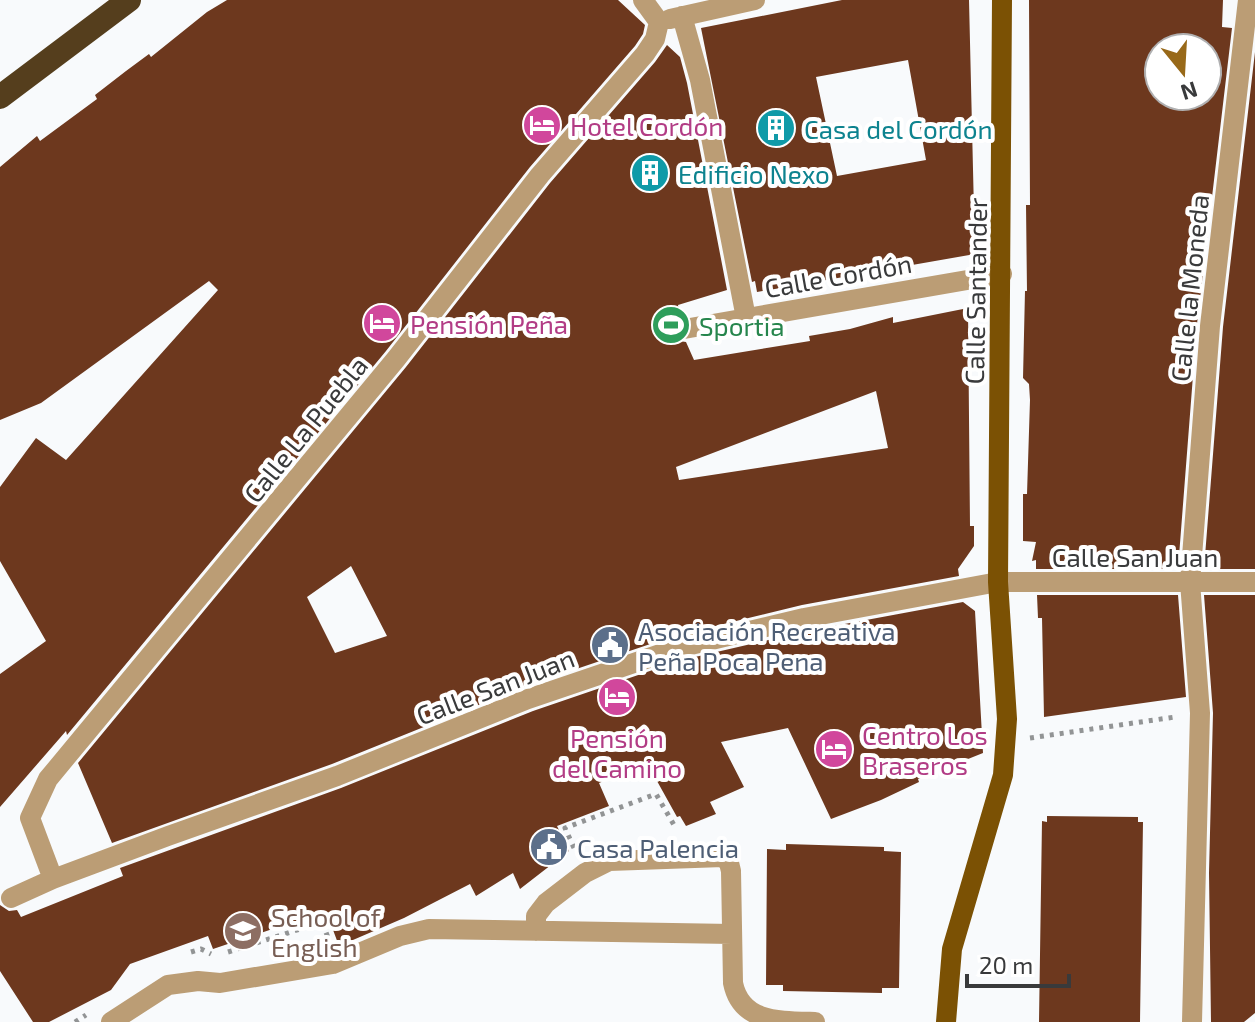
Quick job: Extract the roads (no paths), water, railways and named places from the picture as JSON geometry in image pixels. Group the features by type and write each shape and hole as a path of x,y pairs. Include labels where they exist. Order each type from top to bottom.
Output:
{"highway":[{"path":"0,97 129,0"}],"main road":[{"name":"Calle Santander","path":"946,1022 947,976 957,927 1003,775 1007,719 998,582 1002,0"}],"street":[{"path":"643,0 659,22 755,0"},
{"name":"Calle la Moneda","path":"1192,1022 1200,713 1190,582 1210,326 1248,0"},
{"path":"682,16 700,80 746,318"},
{"name":"Calle La Puebla","path":"53,879 30,818 48,779 396,359 540,175 645,54 655,39 659,22"},
{"name":"Calle Cordón","path":"684,329 1002,274"},
{"name":"Calle San Juan","path":"11,898 53,879 337,776 528,699 678,648 804,618 998,582 1255,582"},
{"path":"536,931 536,916 546,903 585,873 609,861 723,857 731,871 733,983 742,1009 752,1018 763,1020 815,1022"},
{"path":"111,1022 168,985 198,981 220,983 333,964 400,936 429,929 732,934"}],"place":[{"name":"Hotel Cordón","path":"542,125"},
{"name":"Casa del Cordón","path":"776,128"},
{"name":"Edificio Nexo","path":"650,173"},
{"name":"Pensión Peña","path":"382,323"},
{"name":"Sportia","path":"671,325"},
{"name":"Asociación Recreativa Peña Poca Pena","path":"610,645"},
{"name":"Pensión del Camino","path":"617,697"},
{"name":"Centro Los Braseros","path":"834,749"},
{"name":"Casa Palencia","path":"549,847"},
{"name":"School of English","path":"243,931"}]}
